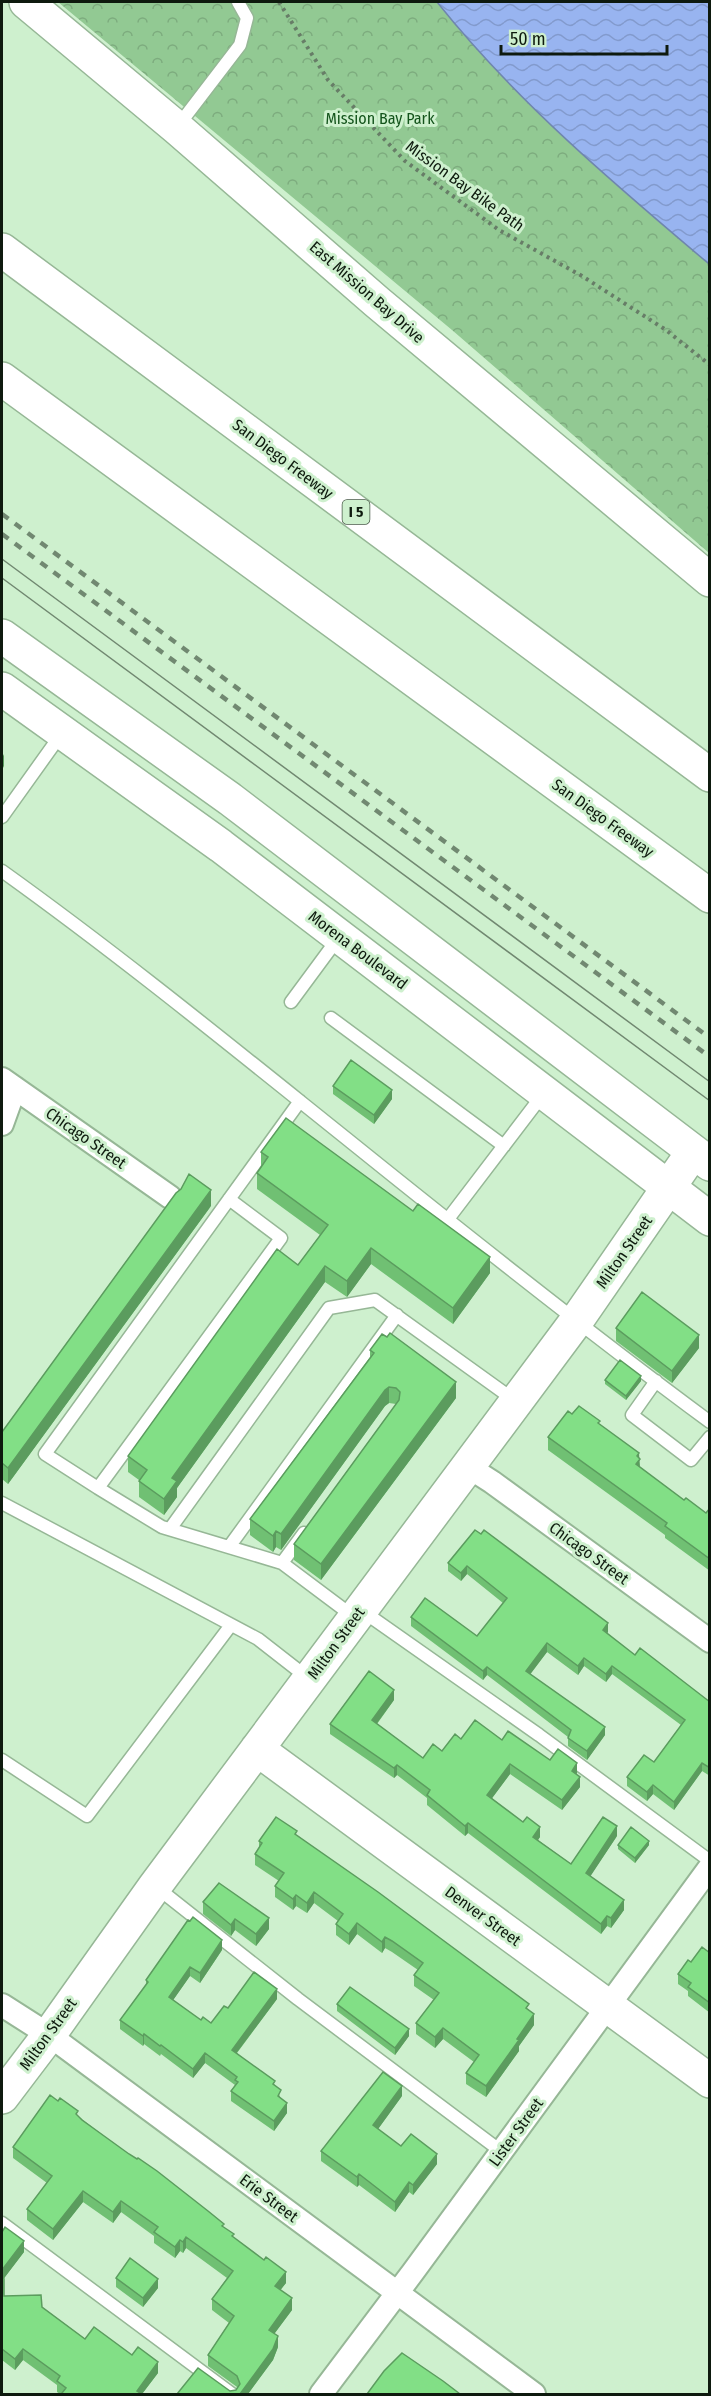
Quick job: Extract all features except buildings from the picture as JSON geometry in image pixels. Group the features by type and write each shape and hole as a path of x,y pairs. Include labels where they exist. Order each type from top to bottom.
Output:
{"main road":[{"name":"East Mission Bay Drive","path":"26,2 177,128 377,302 710,580"},
{"name":"San Diego Freeway","path":"2,250 710,775"},
{"name":"San Diego Freeway","path":"2,380 710,896"},
{"path":"2,636 230,799 701,1158"},
{"name":"Morena Boulevard","path":"2,689 221,846 710,1219"},
{"name":"Milton Street","path":"2,2097 50,2035 155,1886 357,1613 577,1320 668,1187 701,1158"},
{"name":"Denver Street","path":"257,1749 710,2081"}],"street":[{"path":"2,1124 8,1083"},
{"name":"Chicago Street","path":"8,1083 170,1197"},
{"name":"Chicago Street","path":"466,1466 492,1482 710,1641"},
{"name":"Lister Street","path":"321,2394 502,2152 710,1867"},
{"name":"Erie Street","path":"2,2005 50,2035 534,2394"}],"lane":[{"path":"177,128 240,45 247,18 238,2"},
{"path":"2,817 62,733"},
{"path":"2,871 77,925 448,1219 710,1422"},
{"path":"291,1002 340,936"},
{"path":"331,1018 504,1146"},
{"path":"448,1219 544,1092"},
{"path":"300,1101 45,1454 162,1527 282,1563 539,1735 710,1861"},
{"path":"98,1488 281,1238 230,1199"},
{"path":"170,1529 329,1308 375,1300 515,1401"},
{"path":"229,1547 397,1315"},
{"path":"656,1381 632,1415 691,1460 710,1437"},
{"path":"2,1503 258,1639 309,1679"},
{"path":"282,1563 309,1525"},
{"path":"2,1760 87,1816 231,1624"},
{"path":"155,1886 298,1999 502,2152"},
{"path":"2,2223 232,2394"}],"path":[{"name":"Mission Bay Bike Path","path":"279,2 328,80 405,161 499,230 582,276 657,324 710,365"}],"green space":[{"name":"Mission Bay Park","path":"58,2 437,2 467,38 532,107 637,203 709,264 709,553 452,330"}],"water":[{"path":"437,2 709,2 709,264 637,203 532,107 467,38"}],"tram line":[{"path":"2,559 710,1082"},
{"path":"2,578 710,1101"}],"railway":[{"path":"2,514 710,1038"},
{"path":"2,534 710,1057"}]}
